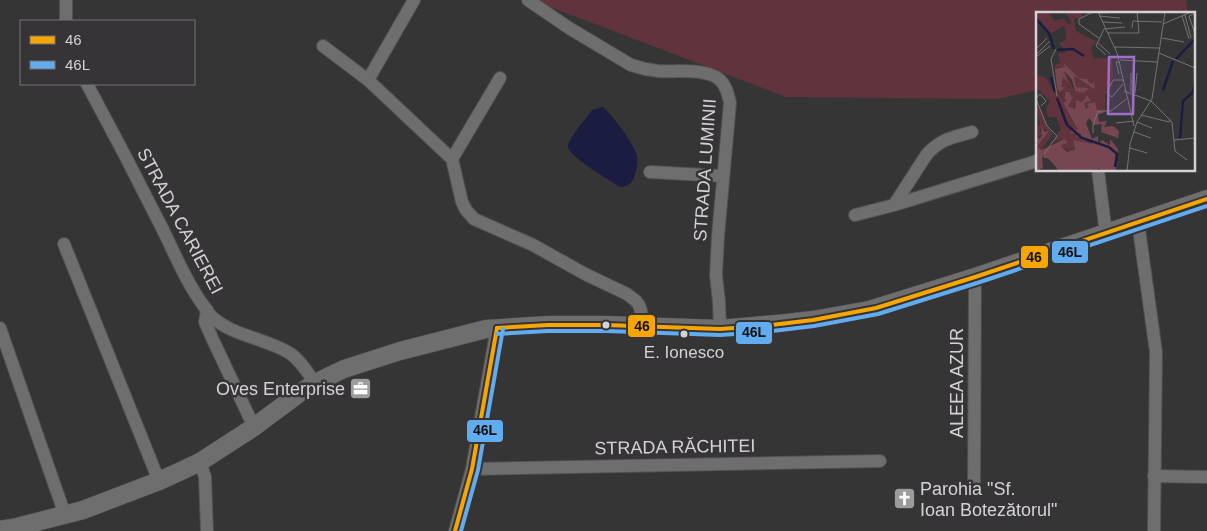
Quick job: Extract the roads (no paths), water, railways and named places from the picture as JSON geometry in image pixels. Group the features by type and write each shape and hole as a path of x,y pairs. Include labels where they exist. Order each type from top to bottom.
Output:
{"street":[{"path":"66,0 66,20"},
{"path":"368,80 414,0"},
{"name":"STRADA LUMINII","path":"528,0 569,28 631,65 648,70 712,75 718,78 726,88 730,103 716,275 720,329"},
{"path":"323,46 368,80 452,159 462,202 474,219 533,246 627,294 639,305 641,326"},
{"path":"452,159 500,78"},
{"name":"STRADA CARIEREI","path":"88,85 127,158 180,266 206,310 212,317 233,330 291,354 299,361 315,383"},
{"path":"894,205 927,154 934,147 946,139 972,132"},
{"path":"856,215 1036,161"},
{"path":"1098,171 1106,234"},
{"path":"650,172 723,176"},
{"path":"0,530 82,510 159,481 200,462 254,427 315,383 344,369 376,358 455,336 486,329 548,325 720,329 813,320 876,308 1106,234 1207,199"},
{"path":"1138,222 1156,352 1154,531"},
{"path":"64,244 159,481"},
{"name":"ALEEA AZUR","path":"974,489 975,277"},
{"path":"206,310 205,322 254,427"},
{"path":"0,328 65,515"},
{"path":"455,531 472,469 497,328"},
{"name":"STRADA RĂCHITEI","path":"472,469 880,461"},
{"path":"200,462 205,477 207,531"},
{"path":"1154,476 1207,477"}],"place":[{"name":"E. Ionesco","path":"684,334"},
{"name":"Oves Enterprise","path":"361,389"},
{"name":"Parohia \"Sf. Ioan Botezătorul\"","path":"904,499"}]}
